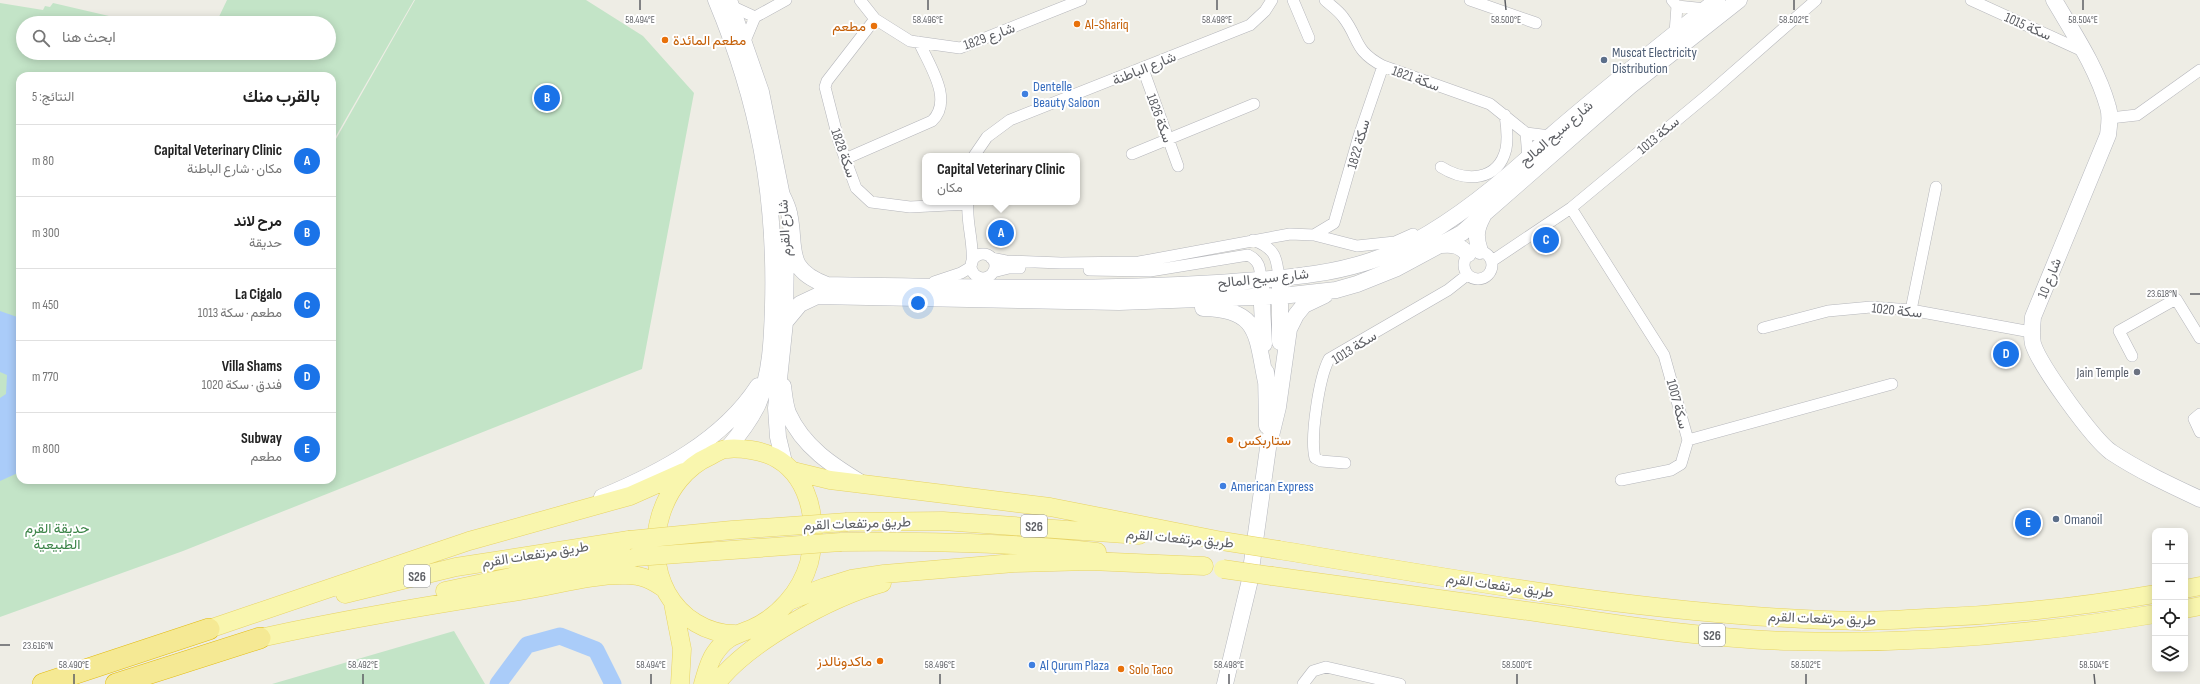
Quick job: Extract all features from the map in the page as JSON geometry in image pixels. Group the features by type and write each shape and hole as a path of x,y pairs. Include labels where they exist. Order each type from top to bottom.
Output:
{"highway":[{"name":"S26","path":"43,684 209,629"},
{"name":"S26","path":"116,684 260,638"}],"main road":[{"path":"209,629 469,541 630,496 685,472 702,459 727,449 762,452 817,478 1050,508 1222,541"},
{"path":"703,684 713,654 735,634 760,625 789,601 799,588 808,563 813,535 813,521 807,496 789,466"},
{"path":"680,684 682,649 669,596 657,564 656,533 667,500 685,472"},
{"name":"طريق مرتفعات القرم","path":"209,629 456,567 629,540 732,530 847,522 943,521 1222,541 1434,576 1628,604 1785,618 1862,621 1981,615 2041,610 2152,594"},
{"name":"طريق مرتفعات القرم","path":"260,638 371,606 520,576 636,557 841,542 922,541 1064,548 1204,566 1639,627 1722,637 1790,641 1948,638 2038,630 2152,614"},
{"path":"789,601 824,587 851,579 884,574 937,571 1014,563 1090,562 1204,566"},
{"path":"716,684 740,659 816,609 874,586 937,571"},
{"path":"260,638 401,610 593,578 626,575 646,577 669,596 692,621 713,632 735,634"},
{"path":"2188,588 2200,586"},
{"path":"2188,608 2200,606"}],"street":[{"name":"شارع القرم","path":"716,0 750,96 769,190 774,262 774,368 778,437 789,466"},
{"path":"745,41 754,17 786,0"},
{"name":"1829 شارع","path":"860,0 875,19 910,41 960,48 1081,0"},
{"name":"شارع الباطنة","path":"976,153 987,137 1010,120 1143,69 1250,25 1265,11 1272,0"},
{"path":"1293,0 1309,38"},
{"name":"سكة 1821","path":"1324,0 1343,16 1358,46 1368,58 1383,66 1490,104 1526,133"},
{"path":"1470,0 1536,23"},
{"name":"شارع سيح المالح","path":"785,322 800,304 817,296 1144,302 1280,296 1336,290 1357,284 1396,268 1462,233 1630,86 1739,0"},
{"name":"سكة 1013","path":"1492,261 1571,208 1711,92 1816,0"},
{"name":"سكة 1015","path":"1971,0 2086,53"},
{"name":"شارع 10","path":"2054,0 2086,53 2108,108 2110,118 2108,135 2033,317 2031,332 2034,344 2045,368 2086,424 2111,451 2200,499"},
{"name":"شارع القرم","path":"727,449 746,426 758,404 774,368 785,322 786,247 782,195 761,92 745,41 730,3"},
{"path":"730,3 754,17"},
{"path":"1675,33 1675,3 1712,4"},
{"name":"شارع سيح المالح","path":"782,195 789,212 792,250 796,261 803,272 813,280 827,285 1134,287 1279,279 1369,261 1400,249 1453,218 1528,158 1550,136 1712,4"},
{"name":"سكة 1828","path":"875,19 826,81 825,87 839,142 856,188 871,202 910,207 939,205"},
{"path":"845,159 932,121 938,116 942,100 940,91 919,42"},
{"name":"سكة 1822","path":"1334,222 1359,136 1383,66"},
{"name":"سكة 1826","path":"1143,69 1178,166"},
{"path":"2110,118 2137,115 2200,70"},
{"path":"1132,154 1254,104"},
{"path":"1442,167 1457,176 1468,178 1480,176 1497,166 1502,160 1507,142 1505,115"},
{"path":"1528,158 1526,133 1550,136"},
{"path":"1911,310 1936,187"},
{"path":"968,205 967,214 972,243 972,265 974,273 980,277 987,277 993,272 1009,268 1039,267 1150,271 1248,255 1256,259 1260,266 1262,297 1273,382 1278,407 1268,448 1249,584 1225,684"},
{"name":"سكة 1007","path":"1571,208 1664,355 1688,440 1892,384"},
{"path":"1441,245 1455,244 1474,252 1485,252 1492,261 1492,270 1485,278 1476,280 1468,275 1464,263 1474,252 1476,228 1484,214"},
{"path":"910,286 943,280 961,274 972,265 976,257 988,256 1006,261 1062,263 1138,262 1290,234 1314,235 1357,246 1395,242 1453,218"},
{"path":"1314,235 1334,222 1342,242"},
{"path":"1253,240 1264,244 1273,252 1278,264 1280,296 1273,382"},
{"path":"972,243 994,263 993,272"},
{"name":"سكة 1013","path":"1345,463 1321,461 1314,458 1312,447 1321,384 1324,369 1329,359 1448,290 1468,275"},
{"path":"1273,382 1289,329 1296,315 1304,305 1336,290"},
{"path":"2132,356 2119,331 2176,299 2200,338"},
{"path":"1144,302 1178,307 1211,308 1238,312 1253,327 1273,382"},
{"name":"سكة 1020","path":"1763,328 1828,311 1871,307 1911,310 2031,332"},
{"path":"774,368 788,413 808,443 829,464 863,484"},
{"path":"565,513 642,480 683,456 718,430 746,402 774,368"},
{"path":"2200,414 2194,419 2200,432"},
{"path":"1621,480 1671,470 1681,464 1688,440"},
{"path":"1303,684 1313,671 1326,667 1400,684"}],"green space":[{"name":"حديقة القرم الطبيعية","path":"227,0 414,0 336,136 336,72 16,72 16,484 336,484 336,139 415,0 586,0 643,36 694,93 642,369 183,551 0,617 0,3 43,10 45,6 50,7 53,3 109,16 16,16 16,60 336,60 336,16 219,16"},
{"path":"454,631 485,684 272,684"}],"water":[{"path":"0,311 16,317 16,474 0,481 0,398 6,394 7,375 0,372"}],"waterway":[{"path":"498,684 527,645 560,636 596,650 613,684"}],"place":[{"name":"Al-Shariq","path":"1077,24"},
{"name":"مطعم","path":"874,26"},
{"name":"مطعم المائدة","path":"665,40"},
{"name":"Muscat Electricity Distribution","path":"1604,60"},
{"name":"Dentelle Beauty Saloon","path":"1025,94"},
{"name":"مرح لاند","path":"547,98"},
{"name":"Capital Veterinary Clinic","path":"1001,233"},
{"name":"La Cigalo","path":"1546,240"},
{"name":"Villa Shams","path":"2006,354"},
{"name":"Jain Temple","path":"2137,372"},
{"name":"ستاربكس","path":"1230,440"},
{"name":"American Express","path":"1223,486"},
{"name":"Omanoil","path":"2056,519"},
{"name":"Subway","path":"2028,523"},
{"name":"ماكدونالدز","path":"880,661"},
{"name":"Al Qurum Plaza","path":"1032,665"},
{"name":"Solo Taco","path":"1121,669"}]}
